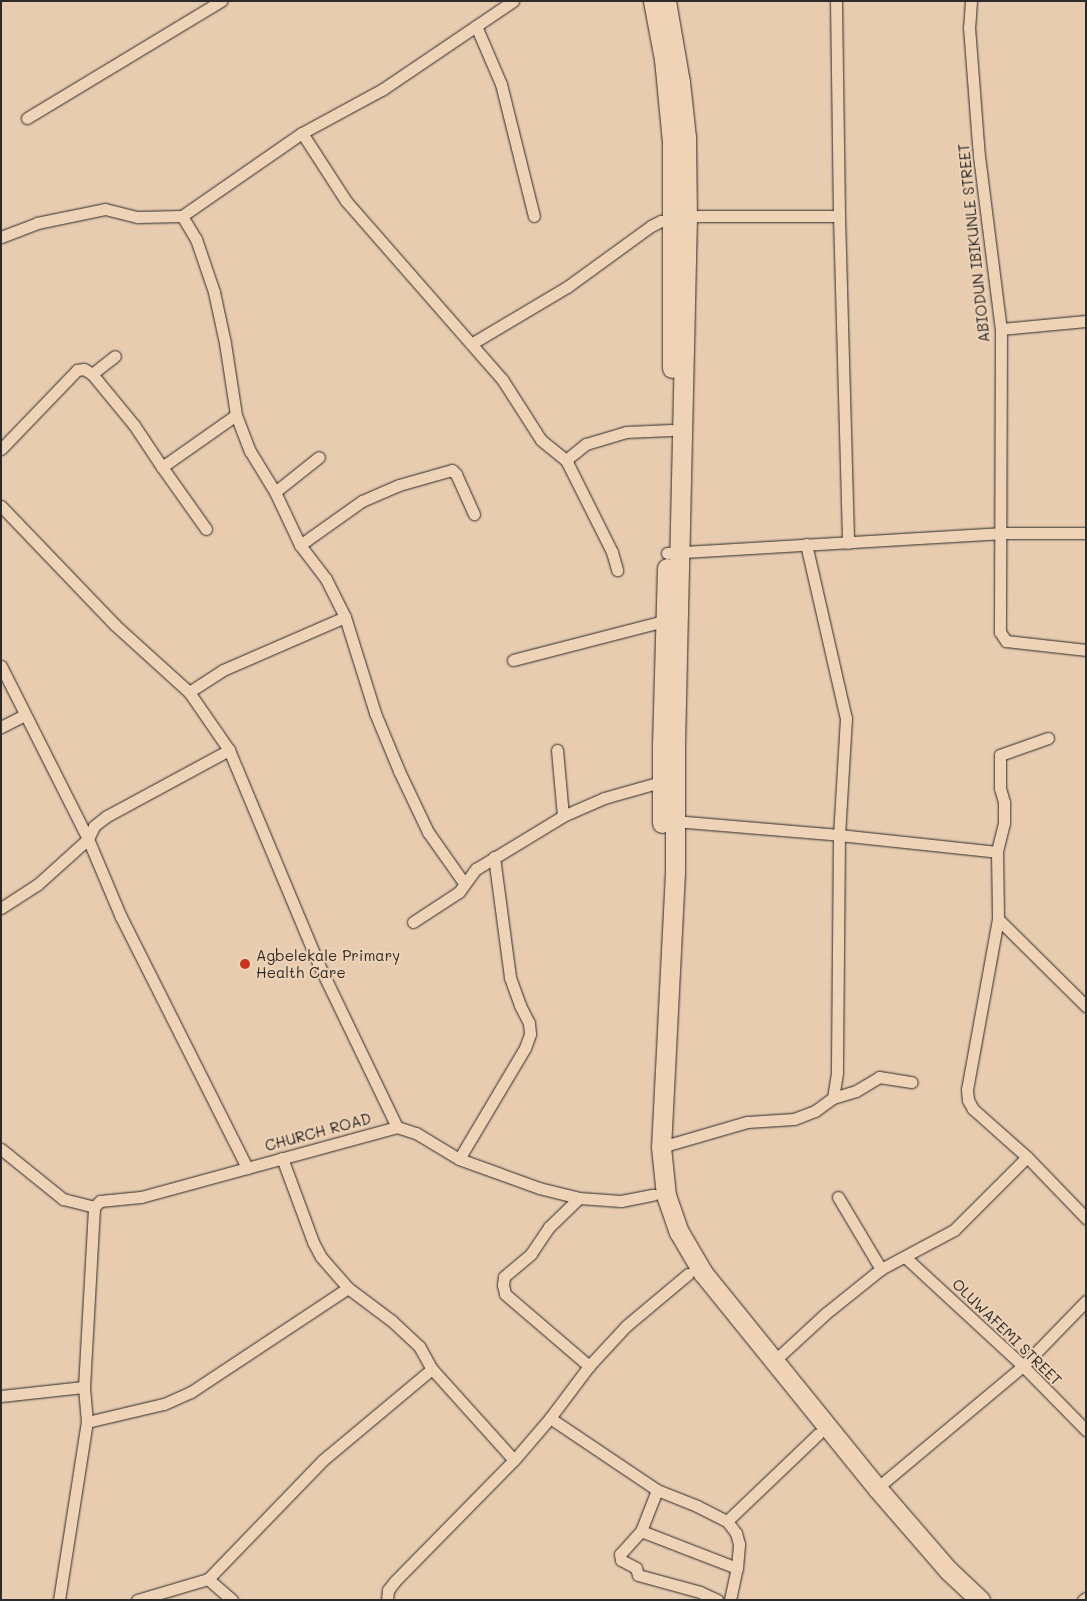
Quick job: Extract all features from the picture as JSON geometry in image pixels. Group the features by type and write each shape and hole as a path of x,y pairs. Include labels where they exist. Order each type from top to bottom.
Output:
{"main road":[{"path":"653,1 670,101 680,218 674,553 675,872 661,1147 666,1195 679,1232 691,1255 773,1362 877,1488 948,1570 980,1600"},
{"path":"666,1 680,82 686,137 680,218 671,430 674,553 664,621 661,782 664,872 650,1150 654,1195 662,1218 688,1274 875,1506 962,1600"}],"street":[{"path":"26,118 221,1"},
{"path":"1,237 37,223 105,209 138,216 182,216 302,132 383,89 513,1"},
{"path":"836,1 839,216 848,542"},
{"name":"ABIODUN IBIKUNLE STREET","path":"970,1 969,27 978,147 1000,328 1000,632 1006,641 1086,650"},
{"path":"476,26 501,84 534,216"},
{"path":"302,132 346,201 364,225 471,344 520,404 541,440 566,460 612,552 618,570"},
{"path":"182,216 196,239 214,292 225,343 236,415 250,451 275,492 300,545 326,579 345,617 375,714 399,771 428,832 464,883"},
{"path":"471,344 567,287 651,226 661,221 680,218 839,216"},
{"path":"1000,328 1086,321"},
{"path":"92,374 115,356"},
{"path":"1,449 77,370 84,368 92,374 134,425 206,529"},
{"path":"162,467 236,415"},
{"path":"566,460 586,444 626,432 671,430"},
{"path":"275,492 319,457"},
{"path":"300,545 362,501 399,485 452,470 456,474 474,514"},
{"path":"1,506 115,624 189,692 229,750 319,965 397,1127 416,1133 459,1159 539,1188 579,1198 622,1201 654,1195"},
{"path":"674,553 999,532 1086,533"},
{"path":"806,544 846,718 838,835 837,1073 833,1098"},
{"path":"189,692 223,670 345,617"},
{"path":"513,660 664,621"},
{"path":"1,666 88,839 121,916 246,1168"},
{"path":"1,727 25,715"},
{"path":"1048,738 1000,755 1000,788 1004,802 1004,823 997,852 998,919 968,1079 968,1100 973,1109 1027,1157 1086,1218"},
{"path":"1,908 38,884 88,839 94,826 107,816 229,750"},
{"path":"557,750 563,816"},
{"path":"414,922 452,898 476,869 563,816 604,798 661,782"},
{"path":"674,821 838,835 997,852"},
{"path":"459,1159 525,1048 530,1034 529,1023 510,977 494,857"},
{"path":"998,919 1086,1006"},
{"path":"661,1147 747,1122 794,1119 815,1111 833,1098 856,1091 879,1077 912,1082"},
{"name":"CHURCH ROAD","path":"94,1207 100,1201 141,1197 397,1127"},
{"path":"1,1149 63,1199 94,1207 84,1387 87,1422 59,1600"},
{"path":"773,1362 824,1314 881,1269 954,1230 1027,1157"},
{"path":"282,1158 313,1242 321,1257 348,1288 392,1321 419,1346 432,1369 514,1460"},
{"path":"838,1197 881,1269"},
{"path":"579,1198 549,1227 531,1254 504,1277 503,1285 505,1294 589,1366"},
{"name":"OLUWAFEMI STREET","path":"905,1257 1023,1366 1086,1430"},
{"path":"386,1600 388,1590 395,1581 514,1460 550,1418 589,1366 626,1326 688,1274"},
{"path":"87,1422 164,1404 191,1392 348,1288"},
{"path":"877,1488 1023,1366 1086,1301"},
{"path":"137,1600 208,1579 323,1460 432,1369"},
{"path":"1,1396 84,1387"},
{"path":"550,1418 657,1490 697,1506 727,1522 738,1538 737,1568 730,1600"},
{"path":"727,1522 818,1434"},
{"path":"657,1490 641,1531 620,1554 621,1560 636,1568 638,1575 700,1592 716,1600"},
{"path":"641,1531 737,1568"},
{"path":"208,1579 232,1600"}],"place":[{"name":"Agbelekale Primary Health Care","path":"245,964"}]}
